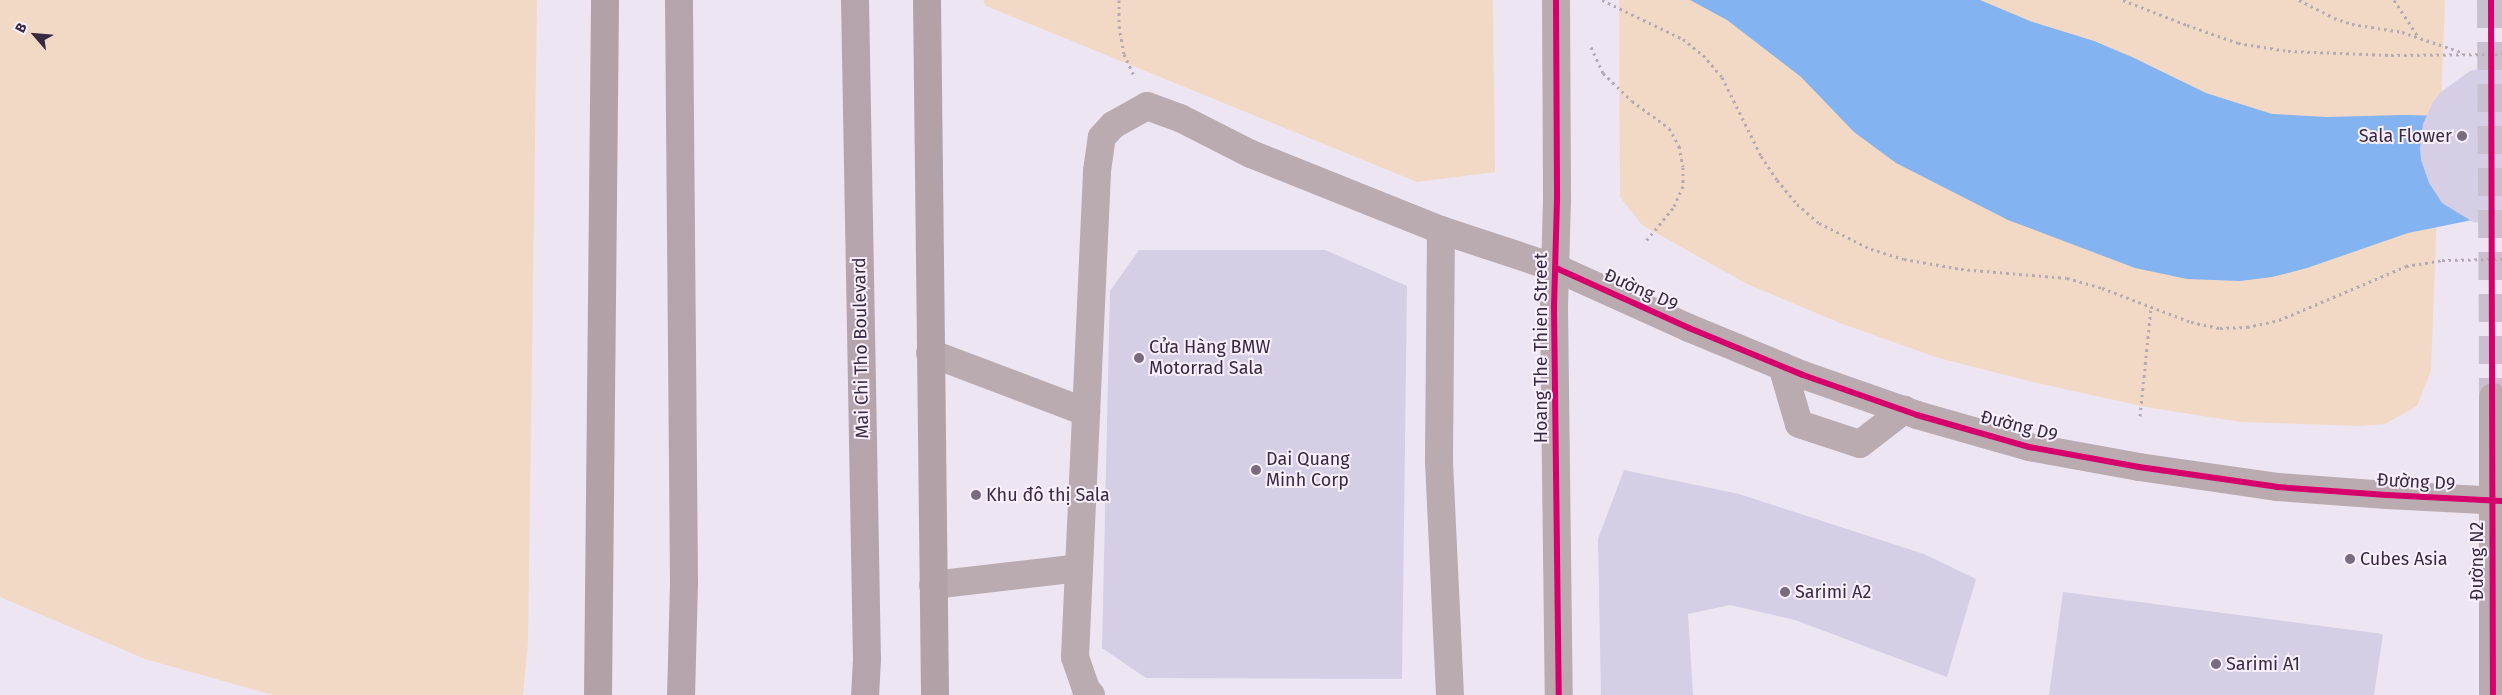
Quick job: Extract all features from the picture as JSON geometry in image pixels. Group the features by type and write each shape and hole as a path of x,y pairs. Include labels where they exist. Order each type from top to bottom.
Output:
{"highway":[{"path":"679,0 684,583 681,695"},
{"name":"Mai Chi Tho Boulevard","path":"855,0 866,659 865,695"},
{"path":"854,695 866,659"},
{"path":"682,663 700,695"}],"main road":[{"path":"598,695 604,0"},
{"path":"927,0 934,695"}],"street":[{"name":"Hoang The Thien Street","path":"1556,0 1559,695"},
{"path":"1091,695 1086,688 1075,657 1097,171 1102,138 1113,125 1147,106"},
{"name":"Đường D9","path":"1147,106 1180,118 1251,154 1441,230 1556,268 1689,328 1782,366 1904,410 2029,447 2139,467 2277,486 2497,501"},
{"path":"1441,230 1439,462 1450,695"},
{"path":"930,353 1086,412"},
{"path":"1782,366 1799,424 1807,427 1860,444 1904,410"},
{"name":"Đường N2","path":"2493,397 2497,501 2493,695"},
{"path":"933,585 1079,568"}],"path":[{"path":"1119,0 1118,26 1124,54 1147,106"},
{"path":"1602,0 1668,30 1703,54 1722,77 1761,156 1777,180 1797,204 1819,223 1844,238 1871,249 1930,265 2067,278 2102,288 2191,322 2220,328 2247,328 2279,320 2406,266 2442,260 2502,259"},
{"path":"2123,0 2238,43 2288,51 2391,55 2502,54"},
{"path":"2299,0 2334,18 2352,24 2417,36 2464,53"},
{"path":"2394,0 2417,36"},
{"path":"1589,40 1603,73 1632,101 1669,128 1679,146 1683,167 1683,186 1673,208 1645,242"},
{"path":"2140,416 2151,306"}],"shaded area":[{"path":"0,0 537,0 528,643 523,695 273,695 145,659 0,597"},
{"path":"983,0 1493,0 1495,172 1417,182 986,6"},
{"path":"1619,0 2445,0 2431,371 2417,406 2385,424 2358,426 2241,422 2146,407 2037,383 1935,357 1840,323 1747,284 1642,225 1620,197"}],"water":[{"path":"1690,0 1980,0 2030,21 2094,41 2206,93 2272,114 2327,117 2404,115 2502,117 2502,214 2408,233 2307,268 2272,277 2240,281 2187,279 2135,268 2008,220 1896,163 1854,132 1801,77 1727,20"}],"building":[{"name":"Sala Flower","path":"2502,66 2502,226 2473,222 2442,203 2429,183 2421,160 2420,148 2423,124 2433,102 2441,92 2470,71"},
{"name":"Dai Quang Minh Corp","path":"1139,250 1325,250 1407,286 1402,679 1146,678 1102,648 1110,291"},
{"name":"Sarimi A2","path":"1624,470 1739,494 1924,554 1976,579 1947,677 1795,620 1730,605 1688,614 1693,695 1601,695 1598,539"},
{"name":"Sarimi A1","path":"2063,592 2383,634 2374,695 2049,695"}],"tunnel":[{"path":"2491,0 2493,397"}],"cycle path":[{"path":"1556,0 1557,200 1554,307 1559,695"},
{"path":"2491,0 2493,695"},
{"path":"1556,268 1689,328 1803,375 1917,415 2029,447 2139,467 2277,487 2502,501"}],"place":[{"name":"Sala Flower","path":"2462,136"},
{"name":"Cửa Hàng BMW Motorrad Sala","path":"1139,358"},
{"name":"Dai Quang Minh Corp","path":"1256,470"},
{"name":"Khu đô thị Sala","path":"976,495"},
{"name":"Cubes Asia","path":"2350,559"},
{"name":"Sarimi A2","path":"1785,592"},
{"name":"Sarimi A1","path":"2216,664"}]}
